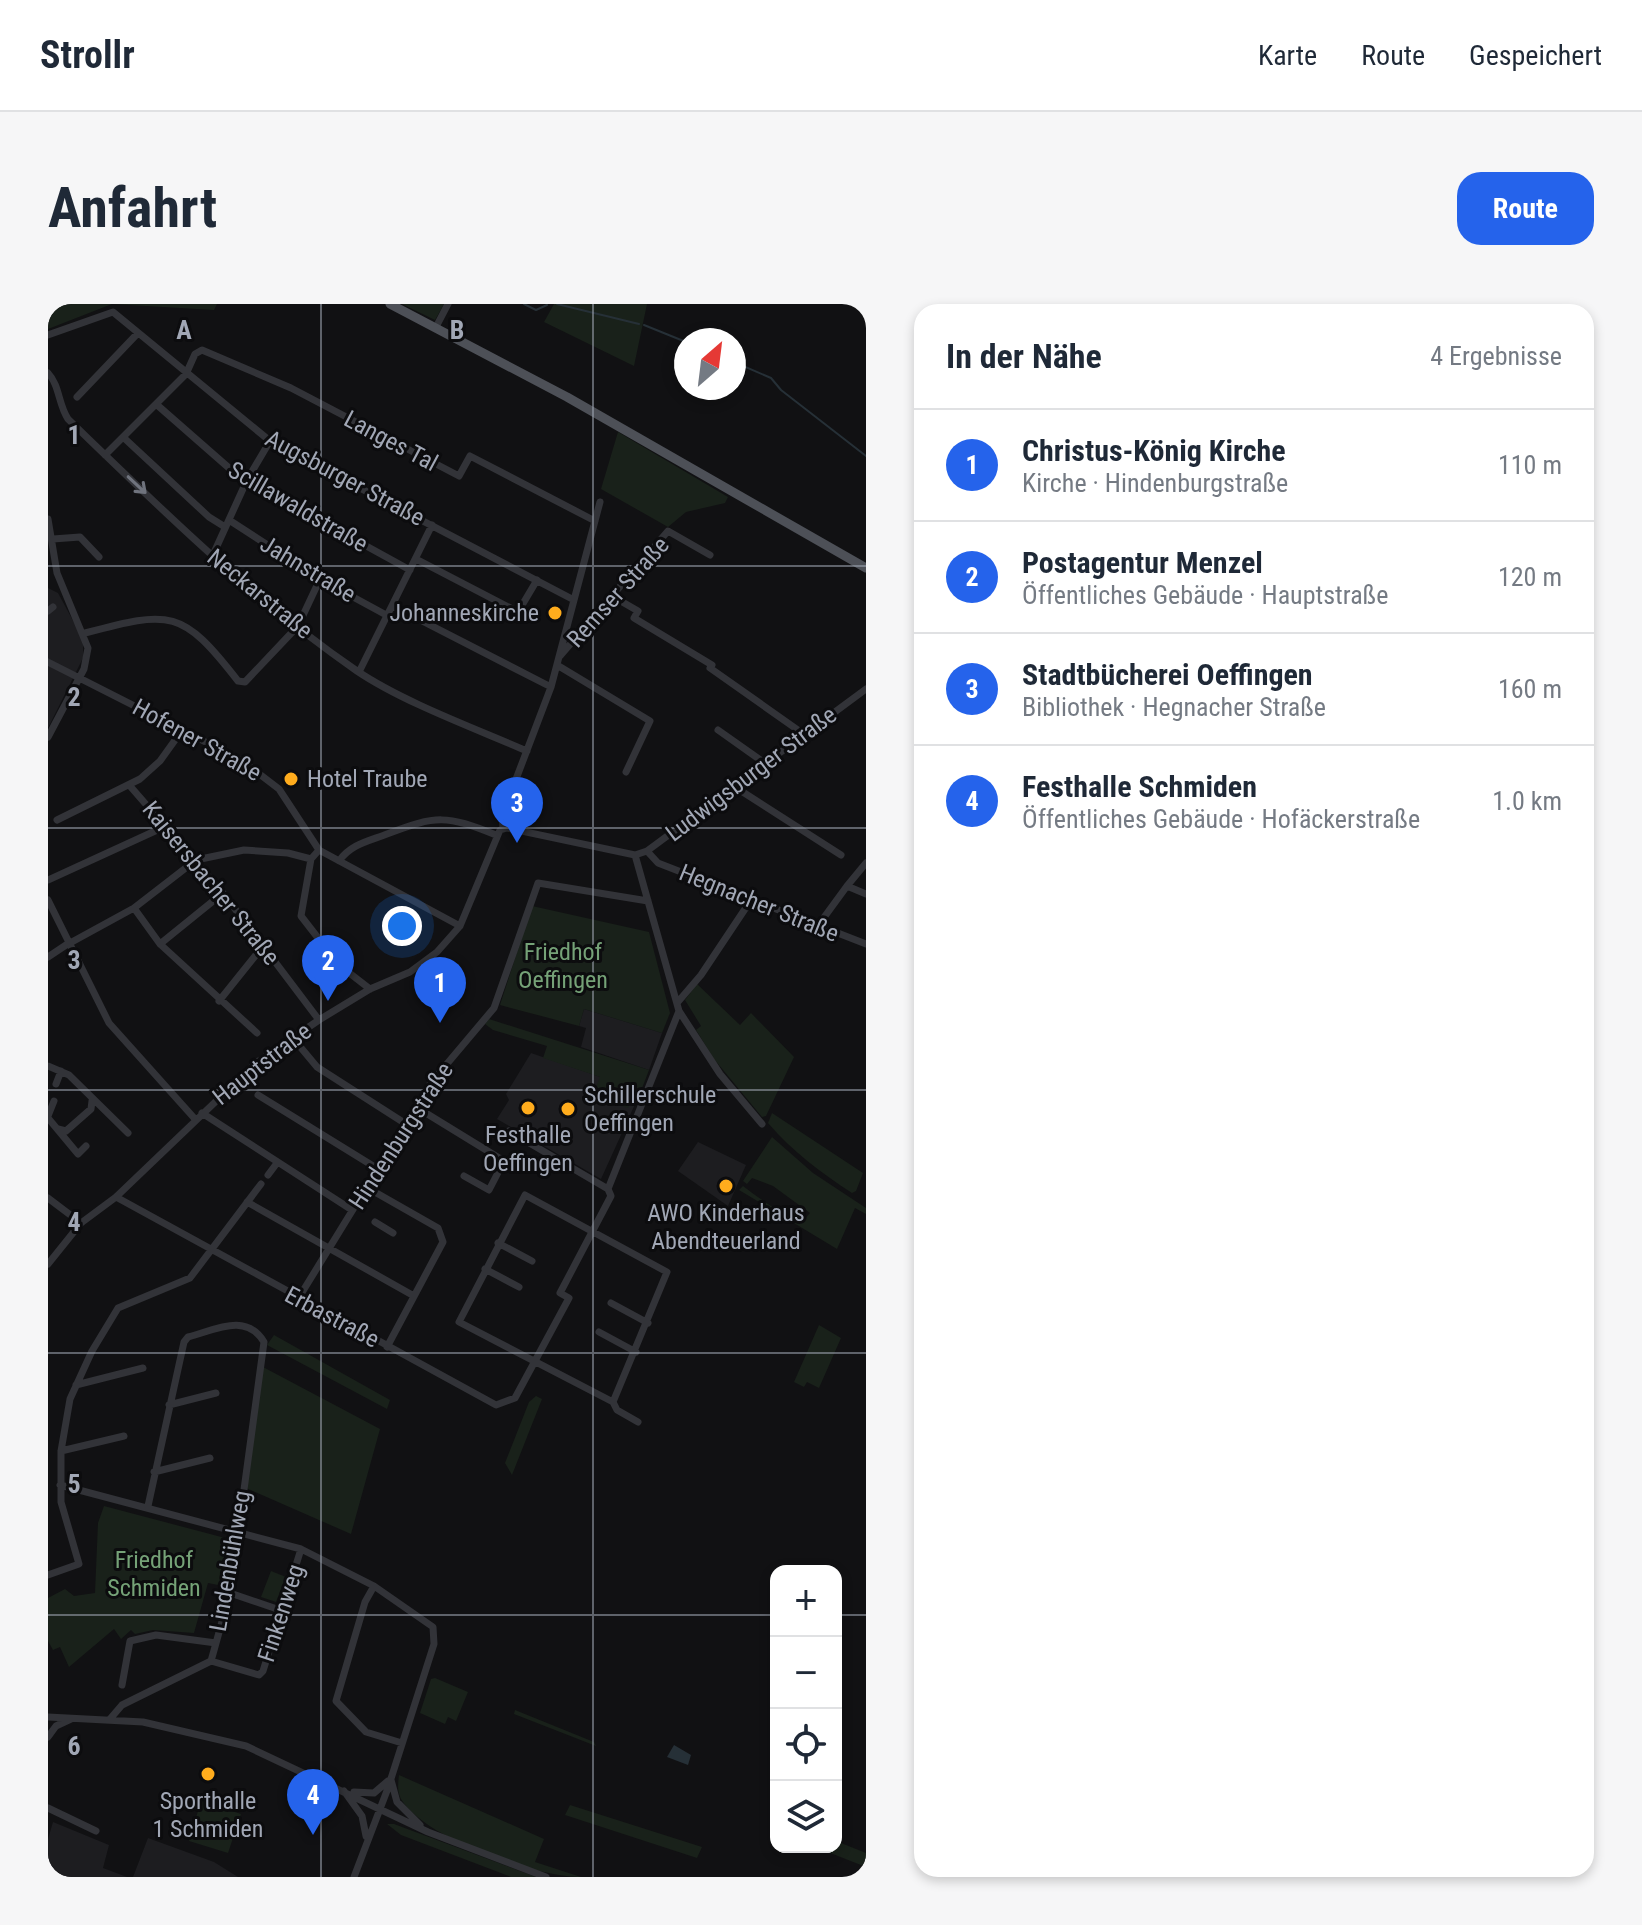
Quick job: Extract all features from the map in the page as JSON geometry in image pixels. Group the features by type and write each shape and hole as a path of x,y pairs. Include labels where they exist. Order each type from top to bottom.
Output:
{"main road":[{"path":"390,304 701,472 866,568"}],"street":[{"path":"436,327 448,304"},
{"name":"Augsburger Straße","path":"48,335 108,311 270,441 574,600"},
{"path":"77,397 138,333"},
{"name":"Langes Tal","path":"186,374 197,351 210,353 291,388 459,476 470,456 595,521"},
{"name":"Neckarstraße","path":"48,373 54,380 61,408 68,419 212,557 298,626 359,672 527,751"},
{"path":"105,455 186,374"},
{"name":"Scillawaldstraße","path":"156,404 213,458 410,570"},
{"name":"Jahnstraße","path":"123,437 209,517 227,523 388,616"},
{"path":"212,557 247,480 270,441"},
{"path":"600,502 558,662 650,721 626,772"},
{"path":"48,519 62,589 85,633 87,658 48,737"},
{"path":"359,672 432,525"},
{"name":"Remser Straße","path":"503,828 502,816 558,662 668,531 710,555"},
{"path":"53,539 80,537 99,557"},
{"path":"416,559 518,612 537,580"},
{"path":"85,633 136,620 166,618 179,622 202,635 243,682 298,626 320,579"},
{"path":"612,596 638,611 634,618 711,667 805,735"},
{"path":"393,606 551,687"},
{"name":"Hofener Straße","path":"48,662 183,729 268,778 292,806 319,850"},
{"name":"Ludwigsburger Straße","path":"635,855 647,851 866,689"},
{"path":"57,820 130,786 160,761 183,729"},
{"path":"718,730 766,764"},
{"name":"Kaisersbacher Straße","path":"130,786 223,893 319,1020"},
{"path":"735,787 841,855"},
{"path":"339,861 356,845 428,819 450,819 496,835 503,828 594,844 635,855 678,1007 720,1074 762,1124"},
{"path":"48,880 166,826"},
{"name":"Hauptstraße","path":"48,1264 81,1223 116,1197 256,1063 370,989 427,961 460,926 496,835"},
{"path":"48,957 134,908 196,860 244,850 286,852 311,859"},
{"path":"370,989 339,965 301,916 311,859 319,850 460,926"},
{"name":"Hegnacher Straße","path":"647,851 653,859 866,944"},
{"name":"Hegnacher Straße","path":"641,870 653,859"},
{"path":"817,927 866,863"},
{"name":"Hindenburgstraße","path":"298,1299 416,1107 494,1008 538,883 648,901"},
{"path":"847,886 866,894"},
{"path":"160,944 223,893"},
{"path":"48,900 68,944 120,1039 199,1116 352,1210"},
{"name":"Erbastraße","path":"116,1197 496,1405 515,1398 569,1298 560,1293 609,1193 678,1007 751,900"},
{"path":"134,908 160,944 257,1033"},
{"path":"219,1001 264,945"},
{"path":"292,1037 317,1067 406,1124"},
{"path":"48,1066 61,1071 92,1101 100,1103 128,1133"},
{"path":"56,1084 61,1071"},
{"path":"258,1095 378,1169"},
{"path":"54,1101 48,1117 78,1154 86,1146"},
{"path":"56,1128 66,1131 91,1109 92,1101"},
{"path":"416,1107 504,1161 489,1190 464,1176"},
{"path":"509,1131 609,1193"},
{"path":"268,1175 277,1163"},
{"path":"48,1575 79,1564 65,1526 60,1485 65,1417 76,1385 111,1314 126,1303 190,1278 208,1250 261,1184"},
{"path":"366,1187 438,1228 443,1242 387,1347"},
{"path":"613,1402 667,1277 665,1268 525,1195 459,1322 613,1402 617,1410 638,1422"},
{"path":"48,1198 81,1223"},
{"path":"247,1202 414,1296"},
{"path":"375,1222 393,1233"},
{"path":"498,1243 532,1261"},
{"path":"485,1269 519,1287"},
{"path":"611,1303 648,1323"},
{"name":"Lindenbühlweg","path":"110,1719 122,1705 211,1661 230,1593 264,1342 258,1332 239,1323 188,1337 169,1405"},
{"path":"599,1332 636,1352"},
{"path":"76,1385 143,1368"},
{"path":"148,1506 169,1405 216,1393"},
{"path":"61,1451 124,1436"},
{"path":"154,1472 210,1458"},
{"path":"60,1485 301,1549 374,1586 429,1623 435,1637 391,1778 354,1877"},
{"name":"Finkenweg","path":"211,1661 259,1675 263,1671 301,1549"},
{"path":"374,1586 365,1602 336,1701 366,1732 402,1743"},
{"path":"230,1593 280,1610"},
{"path":"122,1685 130,1641 156,1635 216,1643"},
{"path":"48,1717 110,1719 170,1727 246,1746 428,1832 546,1877"},
{"path":"48,1737 56,1726 75,1718"},
{"path":"344,1790 374,1793 391,1778"},
{"path":"391,1778 397,1802 428,1832"},
{"path":"344,1790 362,1816 367,1842"},
{"path":"48,1808 96,1831"}],"shaded area":[{"path":"48,588 58,593 83,639 83,658 48,728"},
{"path":"584,1009 662,1033 649,1070 581,1047 586,1028 579,1026"},
{"name":"Schillerschule Oeffingen","path":"531,1053 641,1091 601,1179 497,1119 509,1100 506,1094"},
{"path":"698,1142 746,1165 728,1206 678,1171"},
{"path":"674,1745 691,1755 688,1765 667,1757"},
{"path":"53,1822 109,1845 103,1868 127,1877 48,1877 48,1839"},
{"path":"148,1838 214,1862 238,1877 133,1877"}],"green space":[{"path":"48,304 112,304 48,329"},
{"path":"112,304 217,304 214,310"},
{"path":"402,304 444,304 435,320"},
{"path":"554,304 647,304 634,366 544,322"},
{"path":"618,432 728,497 725,503 686,512 668,527 601,489"},
{"name":"Friedhof Oeffingen","path":"532,906 649,932 670,1013 662,1033 584,1009 579,1026 500,1005"},
{"path":"697,984 740,1025 751,1013 794,1057 766,1116 762,1117 714,1059 696,1030 701,1026 685,1000"},
{"path":"489,1019 649,1070 641,1091 627,1087 634,1091 628,1108 593,1095 600,1077 543,1058 547,1046 493,1030 485,1024"},
{"path":"772,1113 863,1173 856,1191 852,1193 840,1185 787,1143 768,1123"},
{"path":"772,1137 813,1173 866,1208 866,1214 855,1208 837,1249 739,1190 743,1186 801,1223 810,1213 773,1186 752,1178 747,1184 743,1181"},
{"path":"819,1325 841,1338 819,1388 807,1382 804,1387 794,1382"},
{"path":"274,1335 390,1400 387,1409 267,1345"},
{"path":"263,1367 380,1429 351,1534 246,1488"},
{"path":"536,1396 542,1399 512,1475 505,1463 529,1402"},
{"name":"Friedhof Schmiden","path":"104,1506 229,1539 223,1586 208,1583 194,1633 153,1630 135,1634 131,1630 121,1639 114,1629 69,1667 60,1647 53,1650 48,1641 48,1598 65,1589 74,1596 95,1593 98,1523"},
{"path":"271,1571 286,1577 276,1602 261,1597"},
{"path":"431,1679 468,1692 456,1721 448,1717 445,1724 420,1713"},
{"path":"515,1710 594,1742 596,1746 514,1714"},
{"path":"399,1775 544,1839 535,1862 581,1877 511,1863 433,1828 401,1799"},
{"path":"201,1801 241,1814 228,1853 189,1841"},
{"path":"570,1805 702,1847 697,1858 565,1815"},
{"path":"387,1824 536,1877 511,1877 401,1835"},
{"path":"842,1843 866,1853 866,1867 830,1853 842,1853"}],"waterway":[{"path":"524,304 536,310 547,305"},
{"path":"557,304 639,324"},
{"path":"644,325 674,337"},
{"path":"746,367 771,378 781,390 866,456"}],"place":[{"name":"Johanneskirche","path":"555,613"},
{"name":"Hotel Traube","path":"291,779"},
{"name":"Stadtbücherei Oeffingen","path":"517,843"},
{"name":"Postagentur Menzel","path":"328,1001"},
{"name":"Christus-König Kirche","path":"440,1023"},
{"name":"Festhalle Oeffingen","path":"528,1108"},
{"name":"Schillerschule Oeffingen","path":"568,1109"},
{"name":"AWO Kinderhaus Abendteuerland","path":"726,1186"},
{"name":"Sporthalle 1 Schmiden","path":"208,1774"},
{"name":"Festhalle Schmiden","path":"313,1835"}]}
